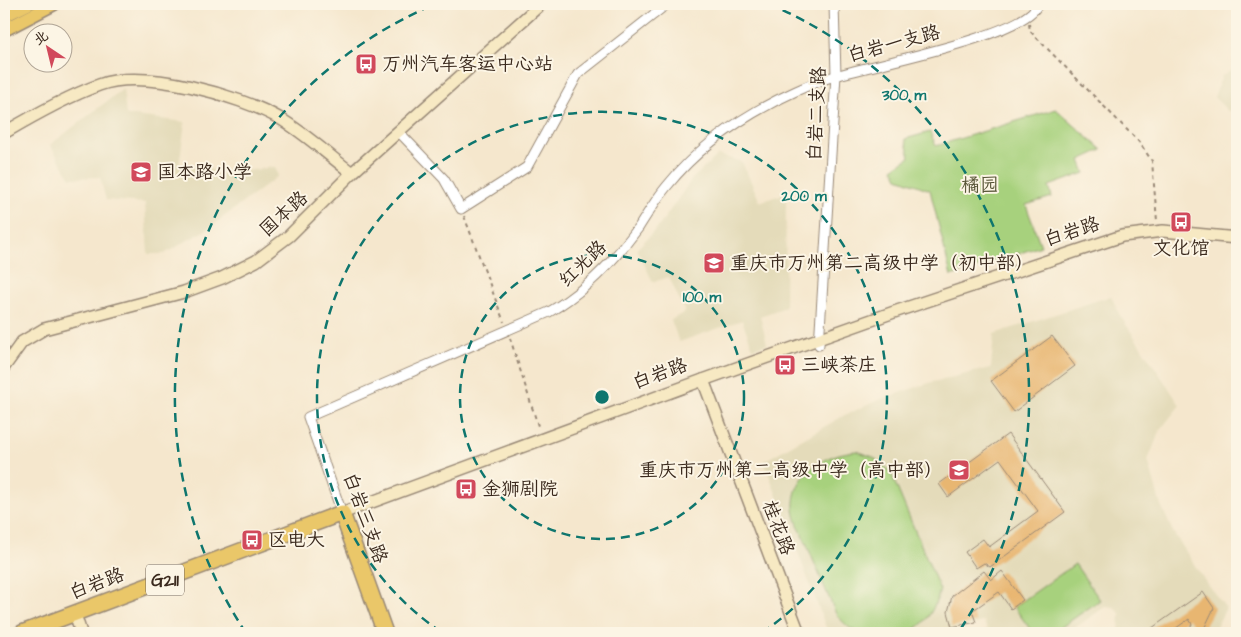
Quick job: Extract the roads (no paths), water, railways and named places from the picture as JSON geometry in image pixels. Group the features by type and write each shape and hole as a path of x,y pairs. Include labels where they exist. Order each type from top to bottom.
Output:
{"highway":[{"name":"白岩路","path":"22,633 343,516"},
{"name":"白岩三支路","path":"343,516 386,633"}],"main road":[{"path":"4,16 28,4"},
{"path":"4,30 54,4"},
{"name":"国本路","path":"4,367 22,342 44,329 184,292 222,278 256,261 289,236 352,172 541,4"},
{"path":"4,133 24,121 100,84 124,80 153,81 206,90 256,106 280,119 352,172"},
{"name":"白岩路","path":"343,516 704,383 1122,236 1163,231 1237,238"},
{"name":"白岩路","path":"819,342 1125,242 1163,238 1237,245"},
{"name":"桂花路","path":"704,383 799,633"},
{"path":"75,614 82,633"}],"street":[{"path":"398,131 444,179 461,210 526,167 578,74 667,4"},
{"name":"白岩二支路","path":"819,342 836,76 834,4"},
{"name":"白岩一支路","path":"836,76 902,60 987,34 1028,17 1036,10 1038,4"},
{"name":"红光路","path":"308,417 550,312 572,299 592,282 617,254 668,185 684,167 721,133 779,98 810,84 836,76"},
{"name":"白岩三支路","path":"308,417 343,516"}],"place":[{"name":"万州汽车客运中心站","path":"366,64"},
{"name":"国本路小学","path":"141,172"},
{"name":"文化馆","path":"1181,222"},
{"name":"重庆市万州第二高级中学（初中部）","path":"714,263"},
{"name":"三峡茶庄","path":"785,365"},
{"name":"重庆市万州第二高级中学（高中部）","path":"959,470"},
{"name":"金狮剧院","path":"466,489"},
{"name":"区电大","path":"252,540"}],"park label":[{"name":"橘园","path":"980,185"}]}
